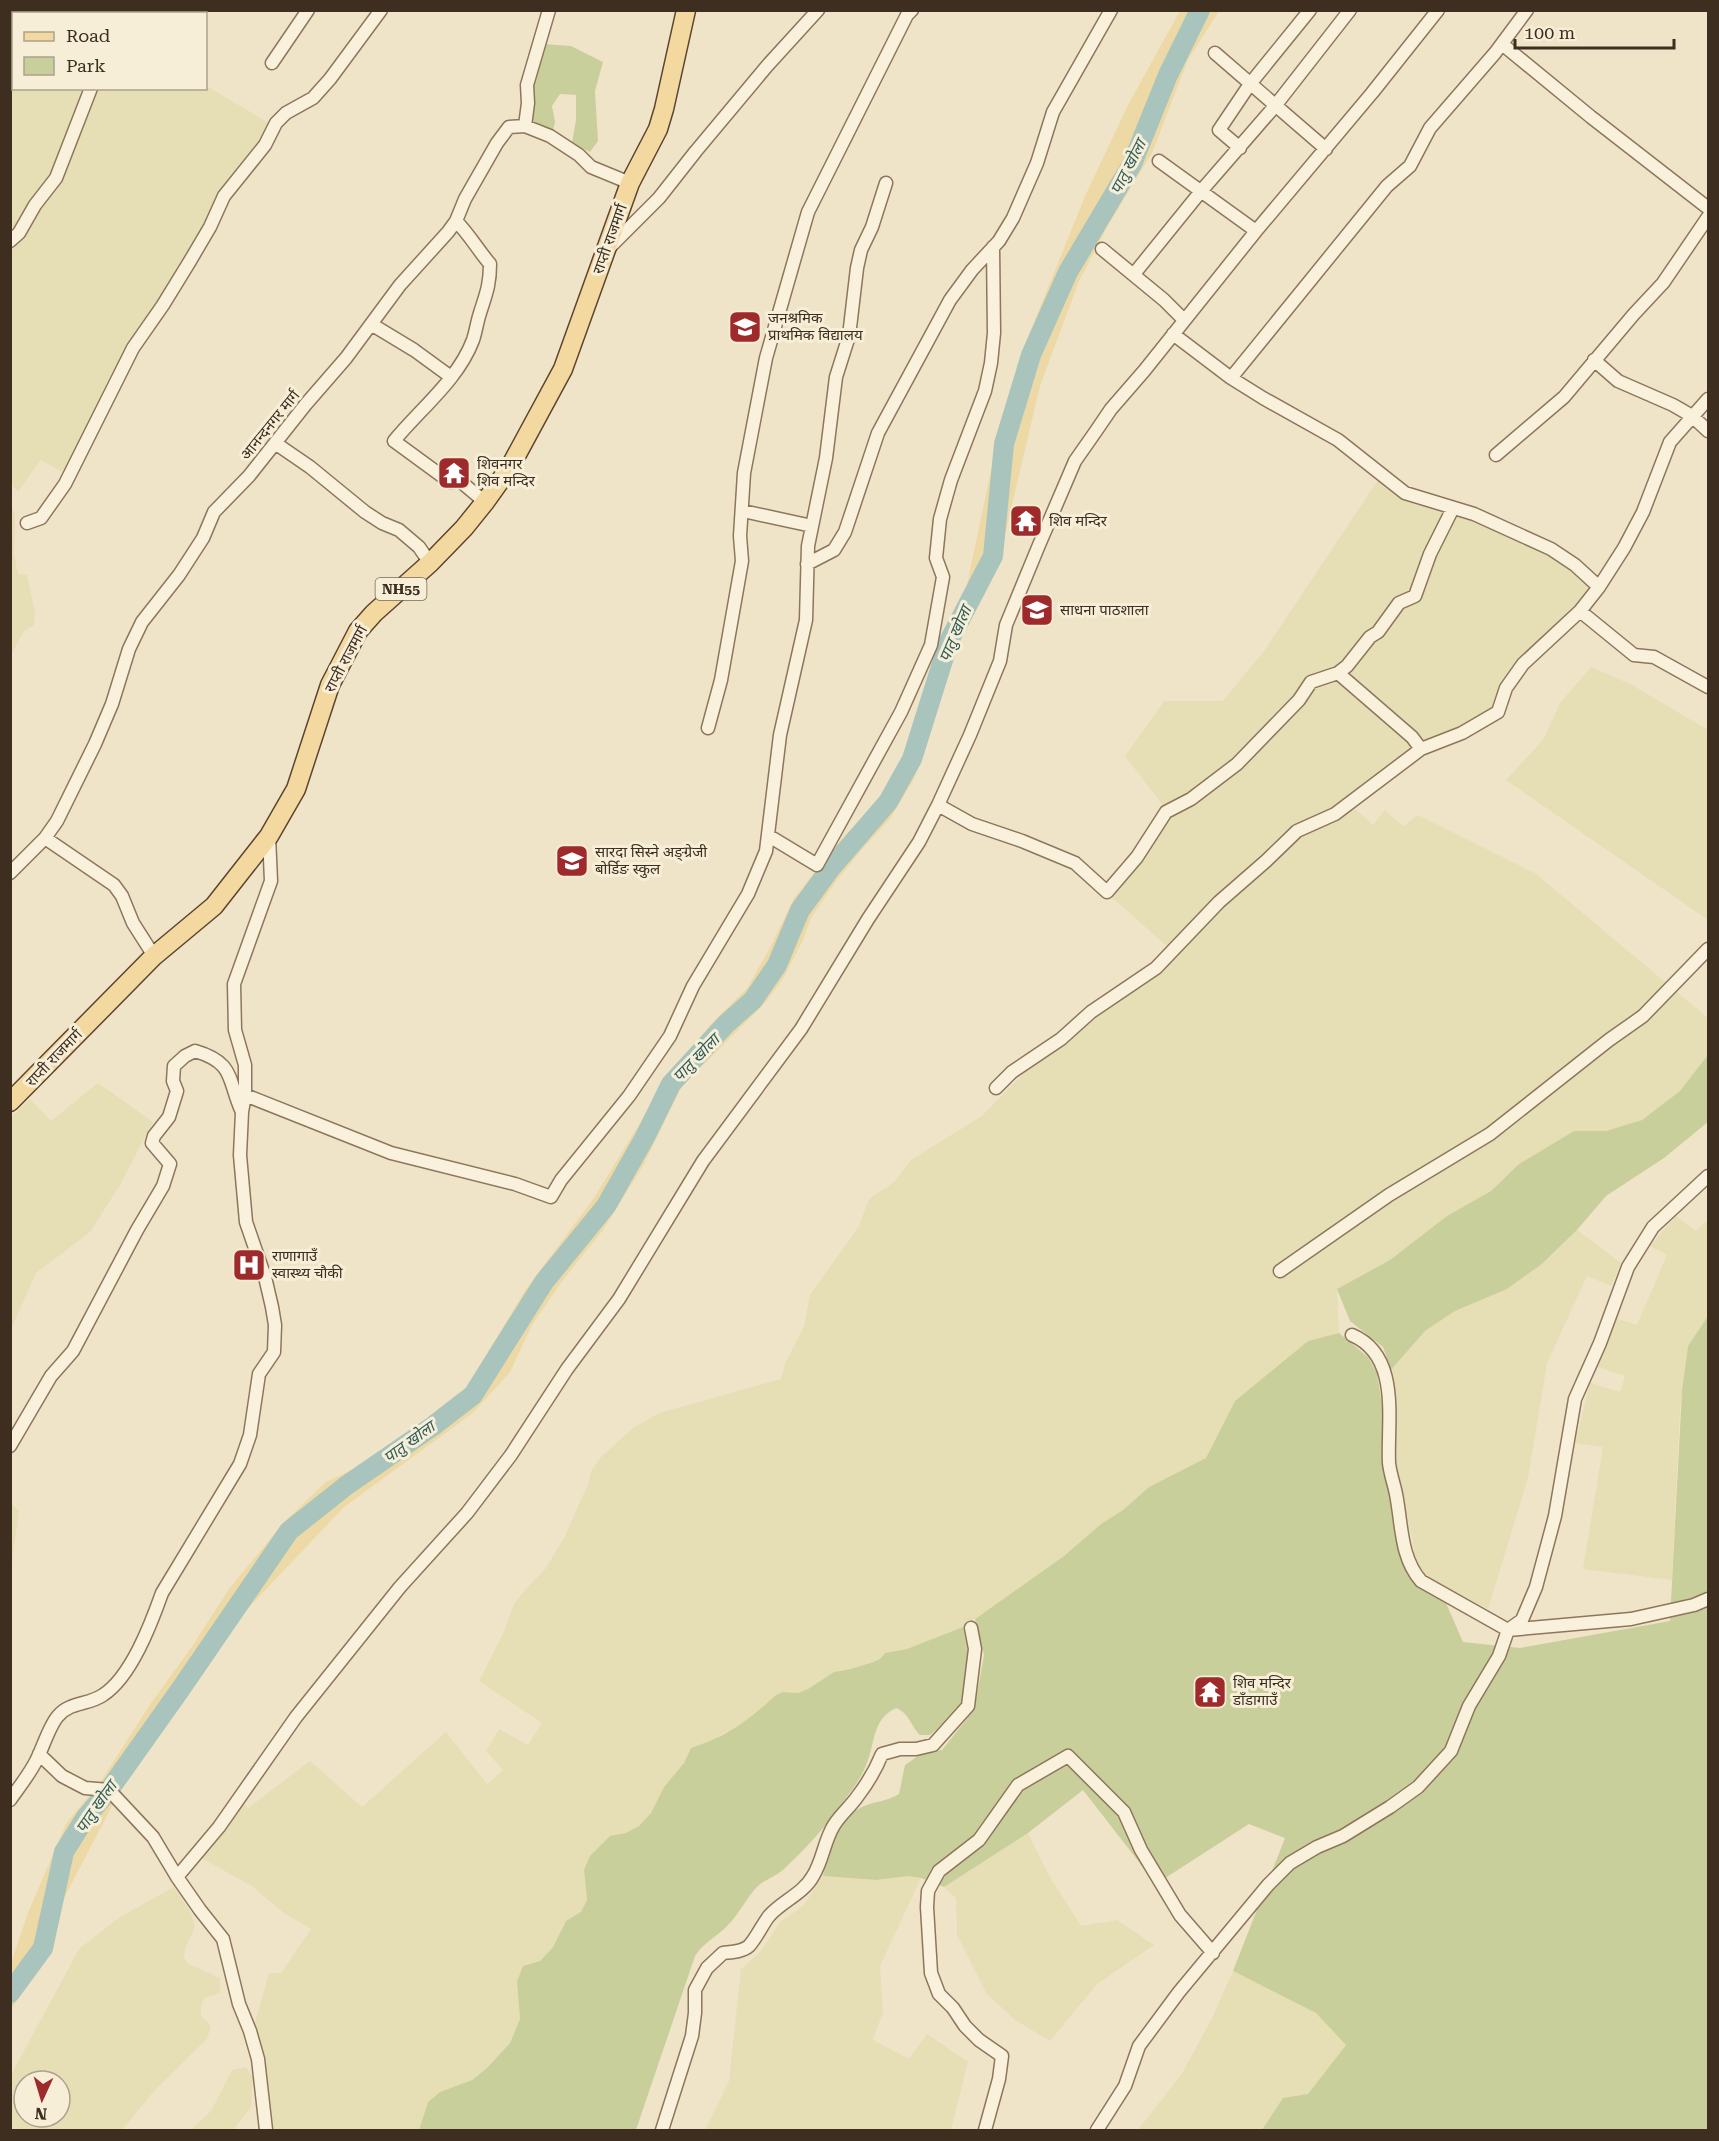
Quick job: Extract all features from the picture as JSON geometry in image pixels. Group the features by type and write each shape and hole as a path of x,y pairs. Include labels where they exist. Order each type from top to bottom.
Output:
{"main road":[{"name":"राप्ती राजमार्ग","path":"10,1102 154,956 214,906 269,836 296,789 330,685 358,631 374,613 430,563 485,502 510,467 563,369 630,183 661,119 686,10"}],"street":[{"path":"272,63 308,10"},
{"path":"27,523 41,518 65,484 133,348 163,305 210,228 224,196 265,145 276,123 286,113 313,99 381,10"},
{"path":"549,10 527,85 528,103 525,126 550,136 579,155 591,167 630,183"},
{"path":"604,252 660,198 752,83 818,10"},
{"path":"708,728 721,680 742,561 740,536 744,473 766,358 794,268 808,212 907,15 912,10"},
{"path":"807,564 834,550 845,532 878,433 950,300 972,270 993,247 1013,218 1037,163 1053,112 1111,10"},
{"path":"1240,148 1219,130 1250,84 1310,10"},
{"path":"1134,274 1202,190 1275,106 1350,10"},
{"path":"177,1876 219,1827 296,1717 400,1587 467,1513 511,1455 567,1369 620,1299 703,1161 801,1029 868,919 919,842 938,805 1000,662 1006,625 1075,462 1111,409 1438,10"},
{"path":"1231,378 1388,186 1410,166 1430,128 1502,44 1527,10"},
{"path":"1502,44 1590,117 1708,208"},
{"path":"1215,53 1326,149"},
{"path":"10,241 19,232 35,205 56,178 90,90"},
{"name":"आनन्दनगर मार्ग","path":"10,873 45,838 57,821 91,754 112,704 129,649 142,622 179,575 203,538 214,512 275,444 346,358 400,285 456,221 465,199 497,143 509,127 525,126"},
{"path":"1159,161 1256,231"},
{"path":"245,1095 391,1153 515,1184 551,1197 561,1180 629,1096 670,1036 693,986 748,894 762,866 769,836 780,735 806,620 808,546 826,458 836,377 849,336 861,250 872,227 886,183"},
{"path":"1496,455 1564,397 1663,283 1708,218"},
{"path":"456,221 490,264 490,284 473,340 451,377 394,441 450,482 460,482 485,502"},
{"path":"769,836 817,865 901,712 931,645 943,577 936,558 940,519 951,480 985,391 991,363 994,333 993,247"},
{"path":"1102,249 1134,274 1184,320"},
{"path":"371,324 414,350 451,377"},
{"path":"1173,334 1231,378 1338,440 1406,492 1493,522 1551,549 1599,587"},
{"path":"1594,360 1618,381 1673,405 1692,416 1708,431"},
{"path":"996,1089 1012,1072 1061,1039 1091,1012 1156,968 1212,909 1297,831 1335,814 1421,749 1462,733 1498,712 1506,688 1523,664 1580,611 1599,587 1624,548 1643,512 1670,442 1708,399"},
{"path":"275,444 310,467 365,512 399,530 418,547 430,563"},
{"path":"938,805 972,824 1022,841 1075,863 1107,892 1137,857 1166,812 1191,799 1238,764 1299,700 1311,682 1338,673 1347,666 1370,637 1378,632 1399,603 1415,596 1430,554 1453,508"},
{"path":"742,511 812,526"},
{"path":"1580,611 1634,655 1654,657 1708,687"},
{"path":"1338,673 1412,737 1421,749"},
{"path":"10,1800 39,1754 56,1717 66,1708 102,1696 118,1684 155,1614 162,1593 240,1464 250,1435 259,1374 274,1352 275,1325 265,1277 246,1222 240,1155 245,1065 235,1030 234,984 271,881 269,836"},
{"path":"45,838 114,885 122,896 133,923 154,956"},
{"path":"1280,1271 1389,1195 1490,1134 1643,1016 1708,949"},
{"path":"10,1446 51,1376 73,1351 163,1186 170,1164 152,1143 154,1136 169,1117 177,1091 173,1081 174,1066 195,1051 211,1056 224,1065 242,1112"},
{"path":"1097,2130 1125,2086 1139,2046 1179,1992 1268,1885 1290,1863 1317,1847 1343,1836 1418,1787 1451,1751 1469,1706 1499,1656 1509,1630 1522,1620 1536,1587 1555,1515 1575,1399 1600,1343 1628,1267 1653,1227 1708,1176"},
{"path":"1352,1335 1363,1340 1377,1352 1384,1372 1391,1407 1389,1465 1396,1494 1402,1538 1411,1569 1421,1581 1509,1630 1630,1619 1694,1605 1708,1599"},
{"path":"662,2130 692,2036 695,1990 707,1968 723,1953 735,1952 748,1947 771,1914 801,1890 813,1876 830,1833 844,1810 856,1799 877,1768 882,1754 933,1745 969,1706 975,1649 971,1628"},
{"path":"39,1754 62,1776 86,1788 109,1791 153,1837 200,1910 224,1939 238,2004 250,2031 258,2059 266,2130"},
{"path":"985,2130 999,2079 1002,2056 979,2040 939,1994 931,1973 927,1899 928,1891 939,1871 979,1840 1018,1785 1068,1756 1124,1812 1141,1850 1180,1915 1213,1953"}],"shaded area":[{"path":"11,11 127,11 12,12 12,90 207,90 207,87 269,123 259,145 221,196 172,279 126,349 107,382 86,432 62,472 41,460 18,492 11,484"},
{"path":"1378,480 1408,501 1477,520 1519,538 1571,569 1592,586 1570,613 1504,678 1493,707 1482,717 1409,750 1367,786 1334,809 1306,820 1267,853 1170,949 1108,894 1168,812 1125,756 1164,701 1223,701 1264,651"},
{"path":"11,506 15,515 14,554 18,574 27,575 35,613 34,625 24,631 11,655"},
{"path":"1591,667 1632,685 1708,730 1708,920 1506,780 1543,740 1560,703"},
{"path":"1355,809 1373,825 1385,810 1403,826 1418,815 1535,873 1708,1018 1707,1060 1680,1091 1642,1120 1606,1131 1574,1131 1519,1164 1491,1191 1447,1216 1390,1260 1337,1289 1339,1333 1308,1341 1235,1401 1206,1458 1149,1487 1064,1556 963,1627 907,1649 885,1653 873,1662 834,1672 798,1693 783,1692 738,1728 723,1733 713,1741 691,1748 684,1763 664,1787 651,1813 639,1826 626,1833 610,1836 584,1870 587,1900 581,1913 566,1921 553,1947 540,1961 523,1966 517,1981 520,2019 510,2043 487,2068 472,2080 440,2092 428,2102 419,2130 269,2130 268,2098 255,2023 269,1973 281,1973 311,1929 284,1913 252,1886 201,1858 242,1803 248,1808 310,1761 362,1807 446,1732 487,1784 503,1770 486,1751 499,1729 528,1745 542,1723 479,1681 504,1632 514,1604 546,1568 565,1536 588,1484 591,1471 601,1457 633,1428 659,1413 781,1379 786,1361 804,1327 810,1295 859,1226 869,1199 894,1182 911,1160 982,1116 1032,1065 1211,916 1304,835"},
{"path":"98,1083 153,1122 120,1185 90,1232 36,1273 11,1329 11,1117 30,1099 51,1121"},
{"path":"1676,1216 1696,1231 1708,1220 1708,1316 1688,1346 1680,1408 1672,1580 1583,1569 1603,1447 1575,1443 1590,1383 1620,1392 1625,1376 1595,1366 1615,1318 1637,1325 1667,1255 1650,1246"},
{"path":"1577,1230 1621,1263 1611,1286 1587,1276 1547,1363 1528,1478 1488,1609 1417,1571 1412,1538 1394,1465 1396,1407 1391,1370 1425,1331 1455,1311 1507,1289 1548,1259"},
{"path":"11,1503 19,1511 11,1569"},
{"path":"1028,1833 1050,1877 1081,1926 1117,1920 1154,1945 1097,1984 1050,2041 1015,2020 986,1993 957,1935 956,1898 944,1887"},
{"path":"823,1876 877,1880 908,1876 921,1878 880,1966 883,2012 873,2040 909,2059 927,2034 968,2062 951,2130 705,2130 729,2081 741,1969 761,1951 780,1922 803,1906"},
{"path":"174,1887 191,1913 195,1927 185,1949 184,1957 187,1963 220,1978 220,1993 204,1998 201,2006 201,2015 211,2026 207,2039 155,2090 122,2130 11,2130 12,2073 12,2129 72,2129 72,2069 14,2069 79,1949 120,1917"},
{"path":"1233,1971 1316,2013 1346,2045 1308,2094 1284,2130 1138,2130 1183,2072 1213,2016"},
{"path":"246,2067 253,2078 251,2107 233,2130 191,2130 211,2111 232,2070"}],"green space":[{"path":"545,44 571,46 603,62 595,91 598,141 590,152 572,143 576,120 576,95 560,94 552,106 555,122 552,135 531,121 532,80"},
{"path":"1708,1055 1708,1122 1664,1158 1606,1196 1577,1230 1543,1263 1507,1289 1455,1311 1425,1331 1391,1370 1383,1347 1350,1321 1337,1289 1390,1260 1447,1216 1491,1191 1519,1164 1574,1131 1606,1131 1642,1120 1680,1091"},
{"path":"1708,1316 1708,2130 1262,2130 1283,2098 1308,2094 1346,2045 1316,2013 1233,1971 1285,1838 1249,1824 1156,1884 1083,1790 1028,1833 944,1887 921,1878 908,1876 877,1880 823,1876 835,1838 845,1820 860,1808 899,1794 905,1765 922,1753 942,1750 974,1710 984,1655 975,1619 1064,1556 1149,1487 1206,1458 1235,1401 1308,1341 1339,1333 1368,1357 1377,1373 1386,1463 1397,1535 1410,1578 1446,1603 1463,1642 1520,1648 1670,1621 1682,1391 1688,1346"},
{"path":"963,1627 968,1655 966,1697 930,1735 920,1735 900,1710 896,1708 888,1713 878,1727 862,1774 830,1819 783,1870 756,1888 732,1921 695,1956 636,2130 419,2130 428,2102 440,2092 472,2080 487,2068 510,2043 520,2019 517,1981 523,1966 540,1961 553,1947 566,1921 581,1912 587,1900 584,1870 590,1856 610,1836 626,1833 639,1826 651,1813 664,1787 684,1763 691,1748 737,1727 776,1695 783,1692 798,1693 834,1672 873,1662 885,1653 907,1649"}],"sand":[{"path":"1180,11 1219,11 1188,60 1152,153 1109,224 1079,281 1040,386 1003,543 983,590 949,652 927,739 914,779 890,819 837,880 812,916 803,940 784,977 765,1003 682,1086 643,1166 603,1230 563,1280 532,1325 510,1372 473,1413 344,1507 238,1619 187,1696 123,1785 64,1898 52,1945 42,1965 11,2009 11,1963 28,1913 66,1824 103,1778 229,1589 285,1521 326,1482 354,1469 427,1421 466,1388 526,1289 594,1198 660,1090 710,1025 747,988 770,948 794,898 847,833 870,811 897,774 934,663 965,594 996,447 1025,344 1086,194 1128,105"}],"waterway":[{"name":"पातु खोला","path":"10,1993 43,1948 64,1852 86,1817 109,1790 180,1690 289,1531 347,1485 433,1426 473,1395 544,1282 606,1206 645,1137 671,1084 726,1024 753,1000 777,965 800,910 830,869 888,802 912,759 949,641 993,556 1004,444 1031,355 1068,272 1132,164 1168,75 1200,10"}],"place":[{"name":"जनश्रमिक प्राथमिक विद्यालय","path":"745,327"},
{"name":"शिवनगर शिव मन्दिर","path":"454,473"},
{"name":"शिव मन्दिर","path":"1026,521"},
{"name":"साधना पाठशाला","path":"1037,610"},
{"name":"सारदा सिस्ने अङ्ग्रेजी बोर्डिङ स्कुल","path":"572,861"},
{"name":"राणागाउँ स्वास्थ्य चौकी","path":"249,1265"},
{"name":"शिव मन्दिर डाँडागाउँ","path":"1210,1692"}]}
